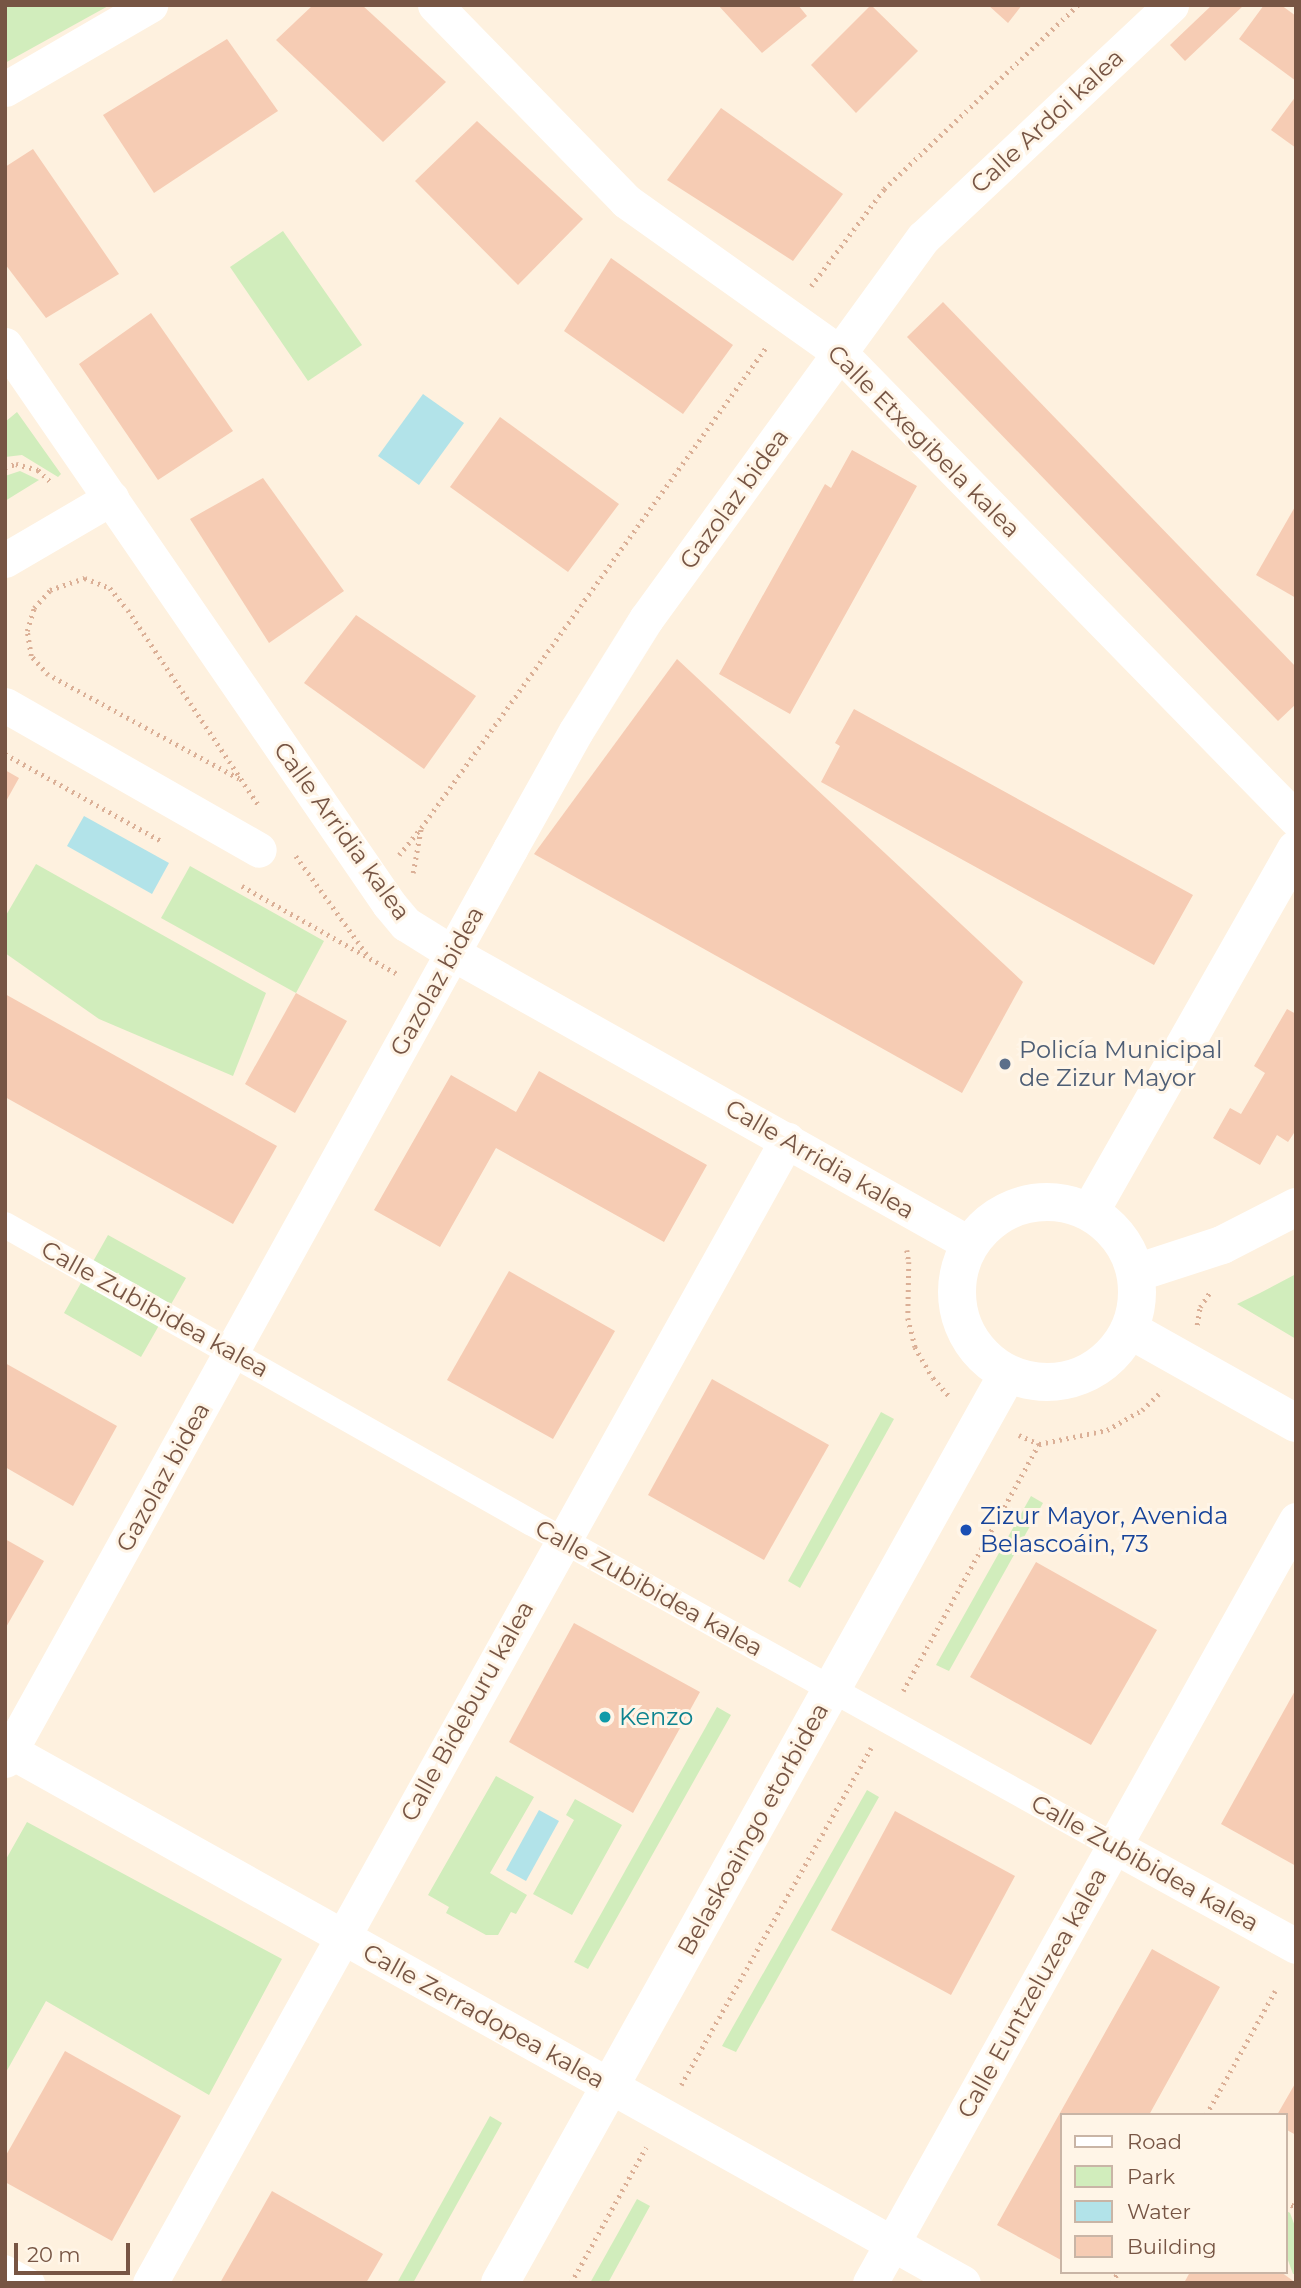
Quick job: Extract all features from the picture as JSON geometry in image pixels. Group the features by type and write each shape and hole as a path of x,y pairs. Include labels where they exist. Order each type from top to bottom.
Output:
{"street":[{"path":"5,89 150,5"},
{"name":"Calle Etxegibela kalea","path":"435,5 626,201 840,353 1296,818"},
{"name":"Calle Ardoi kalea","path":"924,237 1158,9"},
{"name":"Gazolaz bidea","path":"7,1753 576,731 646,619 924,237"},
{"name":"Calle Arridia kalea","path":"5,345 388,904 406,924 454,954 970,1244"},
{"path":"5,560 111,498"},
{"path":"5,705 259,850"},
{"path":"1090,1212 1296,850"},
{"name":"Calle Bideburu kalea","path":"150,2283 787,1140"},
{"path":"1025,1204 1069,1204 1090,1212 1111,1228 1126,1248 1136,1273 1137,1301 1130,1331 1114,1354 1091,1373 1062,1382 1032,1382 1007,1375 975,1349 958,1315 957,1278 970,1244 986,1225 1004,1212 1025,1204"},
{"path":"1136,1273 1223,1244 1296,1208"},
{"name":"Calle Zubibidea kalea","path":"5,1225 562,1540 1296,1946"},
{"path":"1130,1331 1296,1423"},
{"name":"Belaskoaingo etorbidea","path":"500,2283 1007,1375"},
{"name":"Calle Euntzeluzea kalea","path":"870,2283 1296,1520"},
{"name":"Calle Zerradopea kalea","path":"7,1753 342,1936 963,2283"},
{"path":"5,2268 32,2283"}],"path":[{"path":"810,287 884,189 1078,5"},
{"path":"412,877 421,828 775,335"},
{"path":"5,467 16,464 38,470 57,487"},
{"path":"239,779 48,675 31,656 27,631 34,608 50,590 85,578 110,588 128,610 263,811"},
{"path":"294,854 368,956"},
{"path":"1013,1432 1039,1444 1107,1430 1142,1409 1164,1388"},
{"path":"571,2283 1039,1444"},
{"path":"1207,2113 1275,1991"}],"green space":[{"path":"5,5 110,5 5,63"},
{"path":"283,231 362,345 308,381 230,267"},
{"path":"17,412 61,474 58,477 22,455 5,457 5,422"},
{"path":"20,471 39,480 5,501 5,476"},
{"path":"36,864 266,993 233,1076 99,1019 5,953 5,917"},
{"path":"190,866 324,941 296,993 161,918"},
{"path":"108,1235 186,1278 141,1357 64,1313"},
{"path":"1296,1274 1296,1339 1237,1304 1260,1293"},
{"path":"881,1412 894,1419 800,1588 788,1581"},
{"path":"1031,1496 1043,1503 949,1671 936,1665"},
{"path":"717,1707 731,1715 588,1969 574,1962"},
{"path":"496,1776 534,1797 490,1873 527,1895 516,1914 511,1912 498,1935 486,1935 446,1913 449,1907 428,1895"},
{"path":"867,1790 879,1797 736,2052 722,2046"},
{"path":"575,1799 622,1825 572,1915 533,1894 574,1820 566,1815"},
{"path":"27,1822 282,1959 209,2095 46,2001 5,2074 5,1861"},
{"path":"490,2116 502,2123 413,2283 397,2283"},
{"path":"637,2199 650,2206 608,2283 590,2283"},
{"path":"1287,2211 1296,2229 1296,2274 1293,2274 1287,2258"}],"water":[{"path":"423,394 464,423 419,485 378,456"},
{"path":"84,816 169,863 152,894 67,846"},
{"path":"539,1810 559,1821 526,1881 506,1870"}],"building":[{"path":"313,5 362,5 446,82 383,142 276,40"},
{"path":"718,5 798,5 807,16 762,53"},
{"path":"871,5 918,51 856,113 811,65"},
{"path":"988,5 1022,5 1008,23"},
{"path":"1212,5 1244,5 1185,61 1170,45"},
{"path":"1264,5 1281,5 1296,16 1296,81 1239,39"},
{"path":"227,39 278,111 154,193 103,115"},
{"path":"1296,96 1296,148 1271,130"},
{"path":"721,108 843,194 793,261 667,180"},
{"path":"477,121 583,219 518,285 415,181"},
{"path":"33,149 119,274 46,318 5,264 5,167"},
{"path":"611,258 733,345 683,414 564,331"},
{"path":"943,302 1296,667 1296,704 1278,721 907,337"},
{"path":"151,313 233,431 158,480 79,364"},
{"path":"500,417 619,504 568,572 450,487"},
{"path":"852,450 917,486 790,714 719,674 825,484 831,488"},
{"path":"263,478 344,591 269,643 190,519"},
{"path":"1296,505 1296,598 1256,575"},
{"path":"356,615 476,696 424,769 304,683"},
{"path":"677,659 1023,982 962,1093 534,854"},
{"path":"854,709 1193,895 1154,965 821,782 840,746 835,743"},
{"path":"5,770 19,778 5,803"},
{"path":"296,993 347,1021 295,1113 245,1084"},
{"path":"5,994 277,1146 233,1224 5,1097"},
{"path":"1287,1009 1296,1014 1296,1130 1288,1142 1277,1135 1260,1165 1213,1138 1230,1108 1241,1114 1265,1073 1254,1066"},
{"path":"539,1071 707,1165 664,1242 496,1148 440,1247 374,1210 451,1075 516,1112"},
{"path":"509,1271 615,1331 553,1439 447,1380"},
{"path":"5,1363 117,1426 73,1506 5,1467"},
{"path":"712,1379 829,1445 764,1560 648,1495"},
{"path":"5,1539 44,1561 5,1629"},
{"path":"1036,1562 1157,1630 1091,1745 970,1677"},
{"name":"Kenzo","path":"574,1623 700,1692 633,1813 509,1742"},
{"path":"1296,1689 1296,1866 1221,1824"},
{"path":"895,1811 1015,1876 951,1995 831,1930"},
{"path":"1152,1949 1220,1987 1150,2113 1060,2113 1060,2259 997,2225"},
{"path":"65,2051 181,2116 112,2241 5,2182 5,2157"},
{"path":"1296,2082 1296,2135 1287,2130 1287,2113 1278,2113"},
{"path":"272,2191 383,2254 366,2283 220,2283"},
{"path":"1189,2274 1284,2274 1296,2283 1184,2283"}],"place":[{"name":"Policía Municipal de Zizur Mayor","path":"1005,1064"},
{"name":"Zizur Mayor, Avenida Belascoáin, 73","path":"966,1530"},
{"name":"Kenzo","path":"605,1717"}]}
